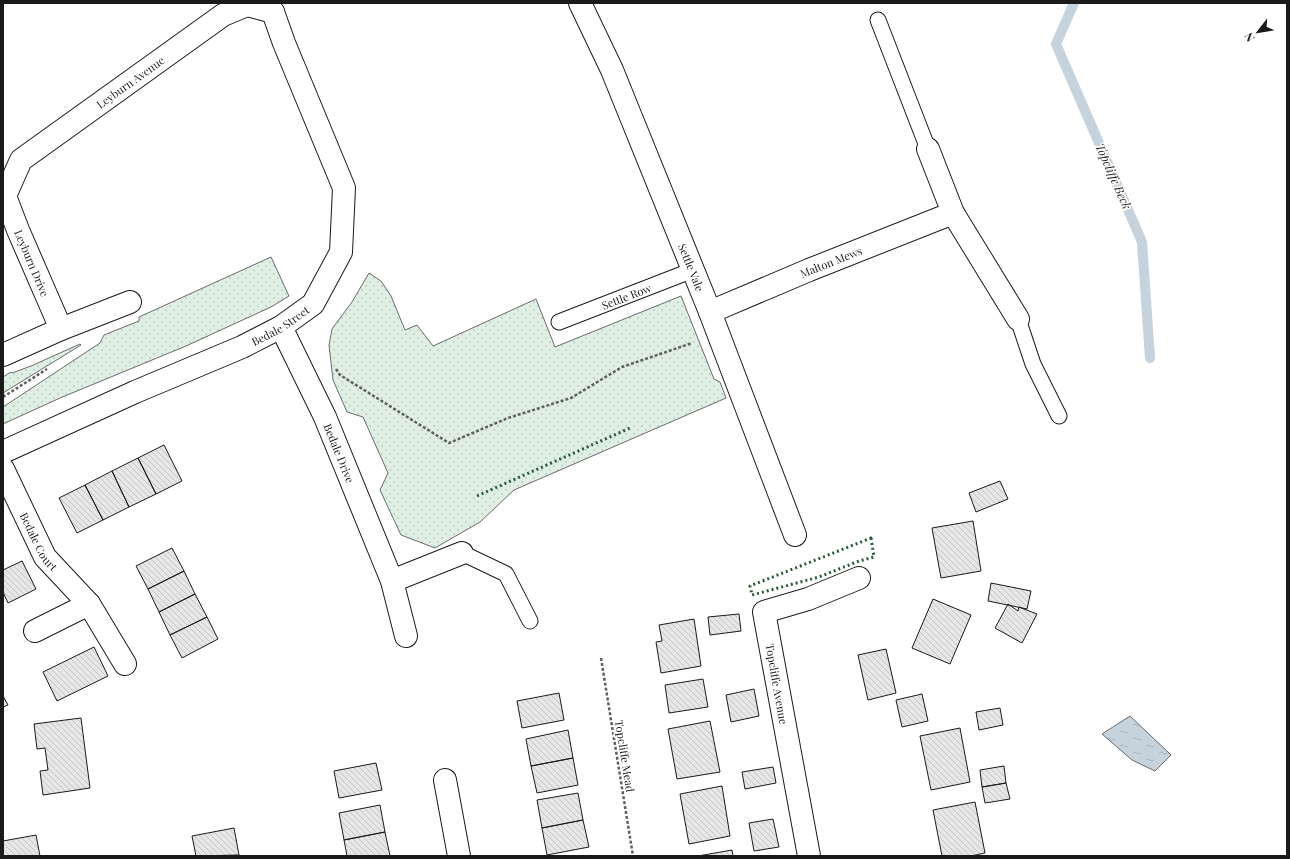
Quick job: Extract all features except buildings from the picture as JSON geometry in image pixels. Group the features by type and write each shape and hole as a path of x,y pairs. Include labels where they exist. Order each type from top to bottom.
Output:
{"street":[{"name":"Settle Vale","path":"580,3 612,70 710,312 795,535"},
{"name":"Leyburn Avenue","path":"4,196 21,160 223,15 247,5 274,8"},
{"name":"Bedale Street","path":"3,452 135,392 242,347 281,327 313,304 341,252 344,188 287,51 274,8"},
{"path":"928,149 953,213 1018,319"},
{"name":"Leyburn Drive","path":"4,196 60,329"},
{"name":"Malton Mews","path":"710,312 809,270 953,213"},
{"path":"3,355 60,329 130,302"},
{"name":"Bedale Drive","path":"281,327 325,418 392,581 406,636"},
{"name":"Bedale Court","path":"3,469 45,557 89,604 125,664"},
{"path":"392,581 462,553"},
{"name":"Topcliffe Avenue","path":"809,856 764,612 808,599 859,578"},
{"path":"35,631 89,604"},
{"path":"445,780 459,856"}],"lane":[{"path":"878,20 928,149"},
{"name":"Settle Row","path":"559,322 693,270"},
{"path":"1018,319 1033,364 1059,416"},
{"path":"462,553 506,574 530,621"}],"path":[{"path":"332,364 340,375 449,443 508,418 571,398 622,368 718,334"},
{"name":"Topcliffe Mead","path":"601,658 633,856"}],"green space":[{"path":"271,257 289,296 271,307 186,346 60,398 3,424 3,407 100,343 104,335 139,321 139,317"},
{"path":"369,273 381,281 391,296 405,330 417,325 433,346 536,299 555,347 681,296 714,379 720,382 726,398 514,490 480,522 435,548 401,535 380,490 388,473 363,417 347,412 333,380 329,345 332,329 352,302"},
{"path":"80,344 81,345 3,393 3,377 11,372 12,373 31,366"}],"water":[{"path":"1130,716 1171,755 1155,771 1132,760 1102,734"}],"waterway":[{"name":"Topcliffe Beck","path":"1074,3 1056,44 1142,242 1150,358"}],"hedge":[{"path":"477,496 630,428"},
{"path":"871,538 874,557 859,561 819,577 752,595 750,586 871,538"}]}
